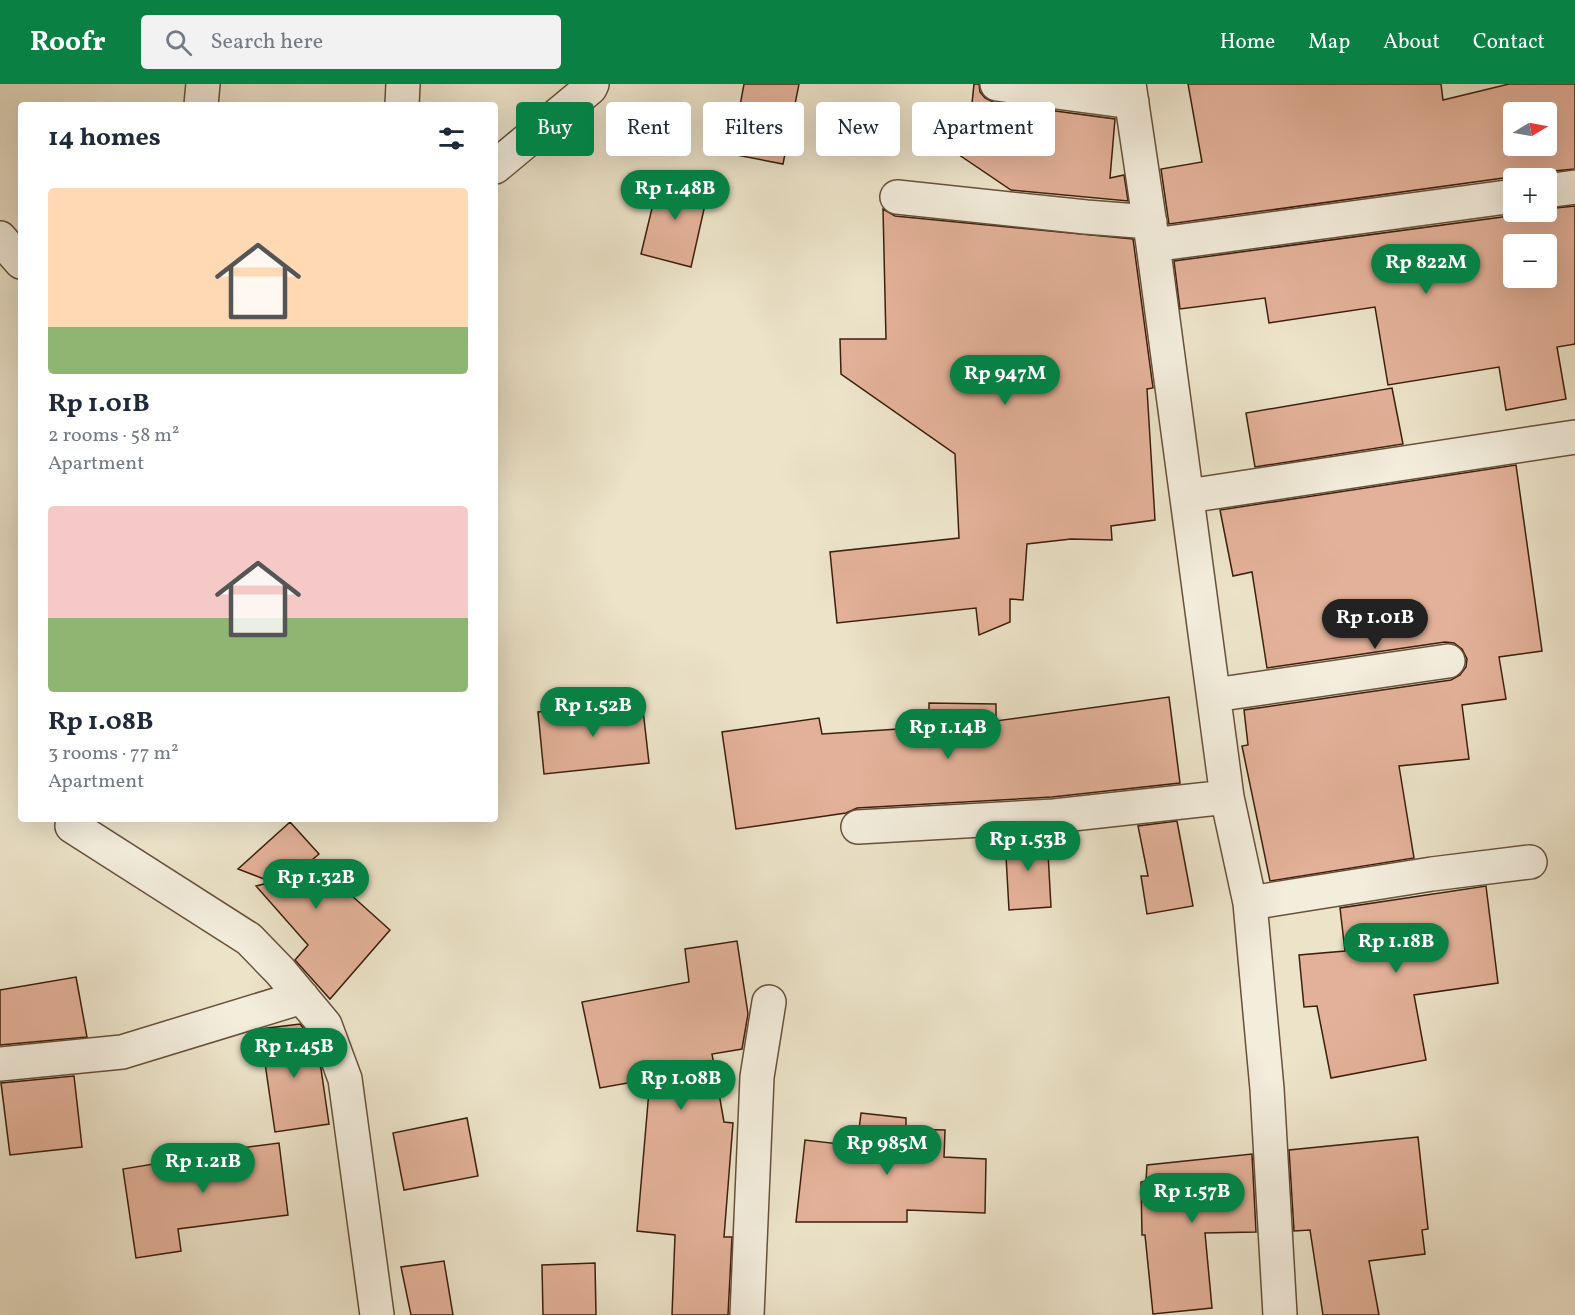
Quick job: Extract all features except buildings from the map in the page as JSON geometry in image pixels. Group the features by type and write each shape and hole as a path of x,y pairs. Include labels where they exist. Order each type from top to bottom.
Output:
{"street":[{"path":"201,102 202,84"},
{"path":"402,102 403,84"},
{"path":"498,165 592,84"},
{"path":"997,84 1130,93 1152,234 1227,797 1250,903 1267,1089 1280,1315"},
{"path":"1557,189 1575,187"},
{"path":"897,197 1086,218 1152,234 1503,197"},
{"path":"0,238 18,259"},
{"path":"1188,496 1575,437"},
{"path":"1214,695 1448,661"},
{"path":"858,827 1054,816 1227,797"},
{"path":"72,826 249,939 325,1025 345,1079 377,1315"},
{"path":"1250,903 1421,876 1530,862"},
{"path":"0,1064 122,1052 302,997"},
{"path":"747,1315 757,1077 769,1002"}]}
